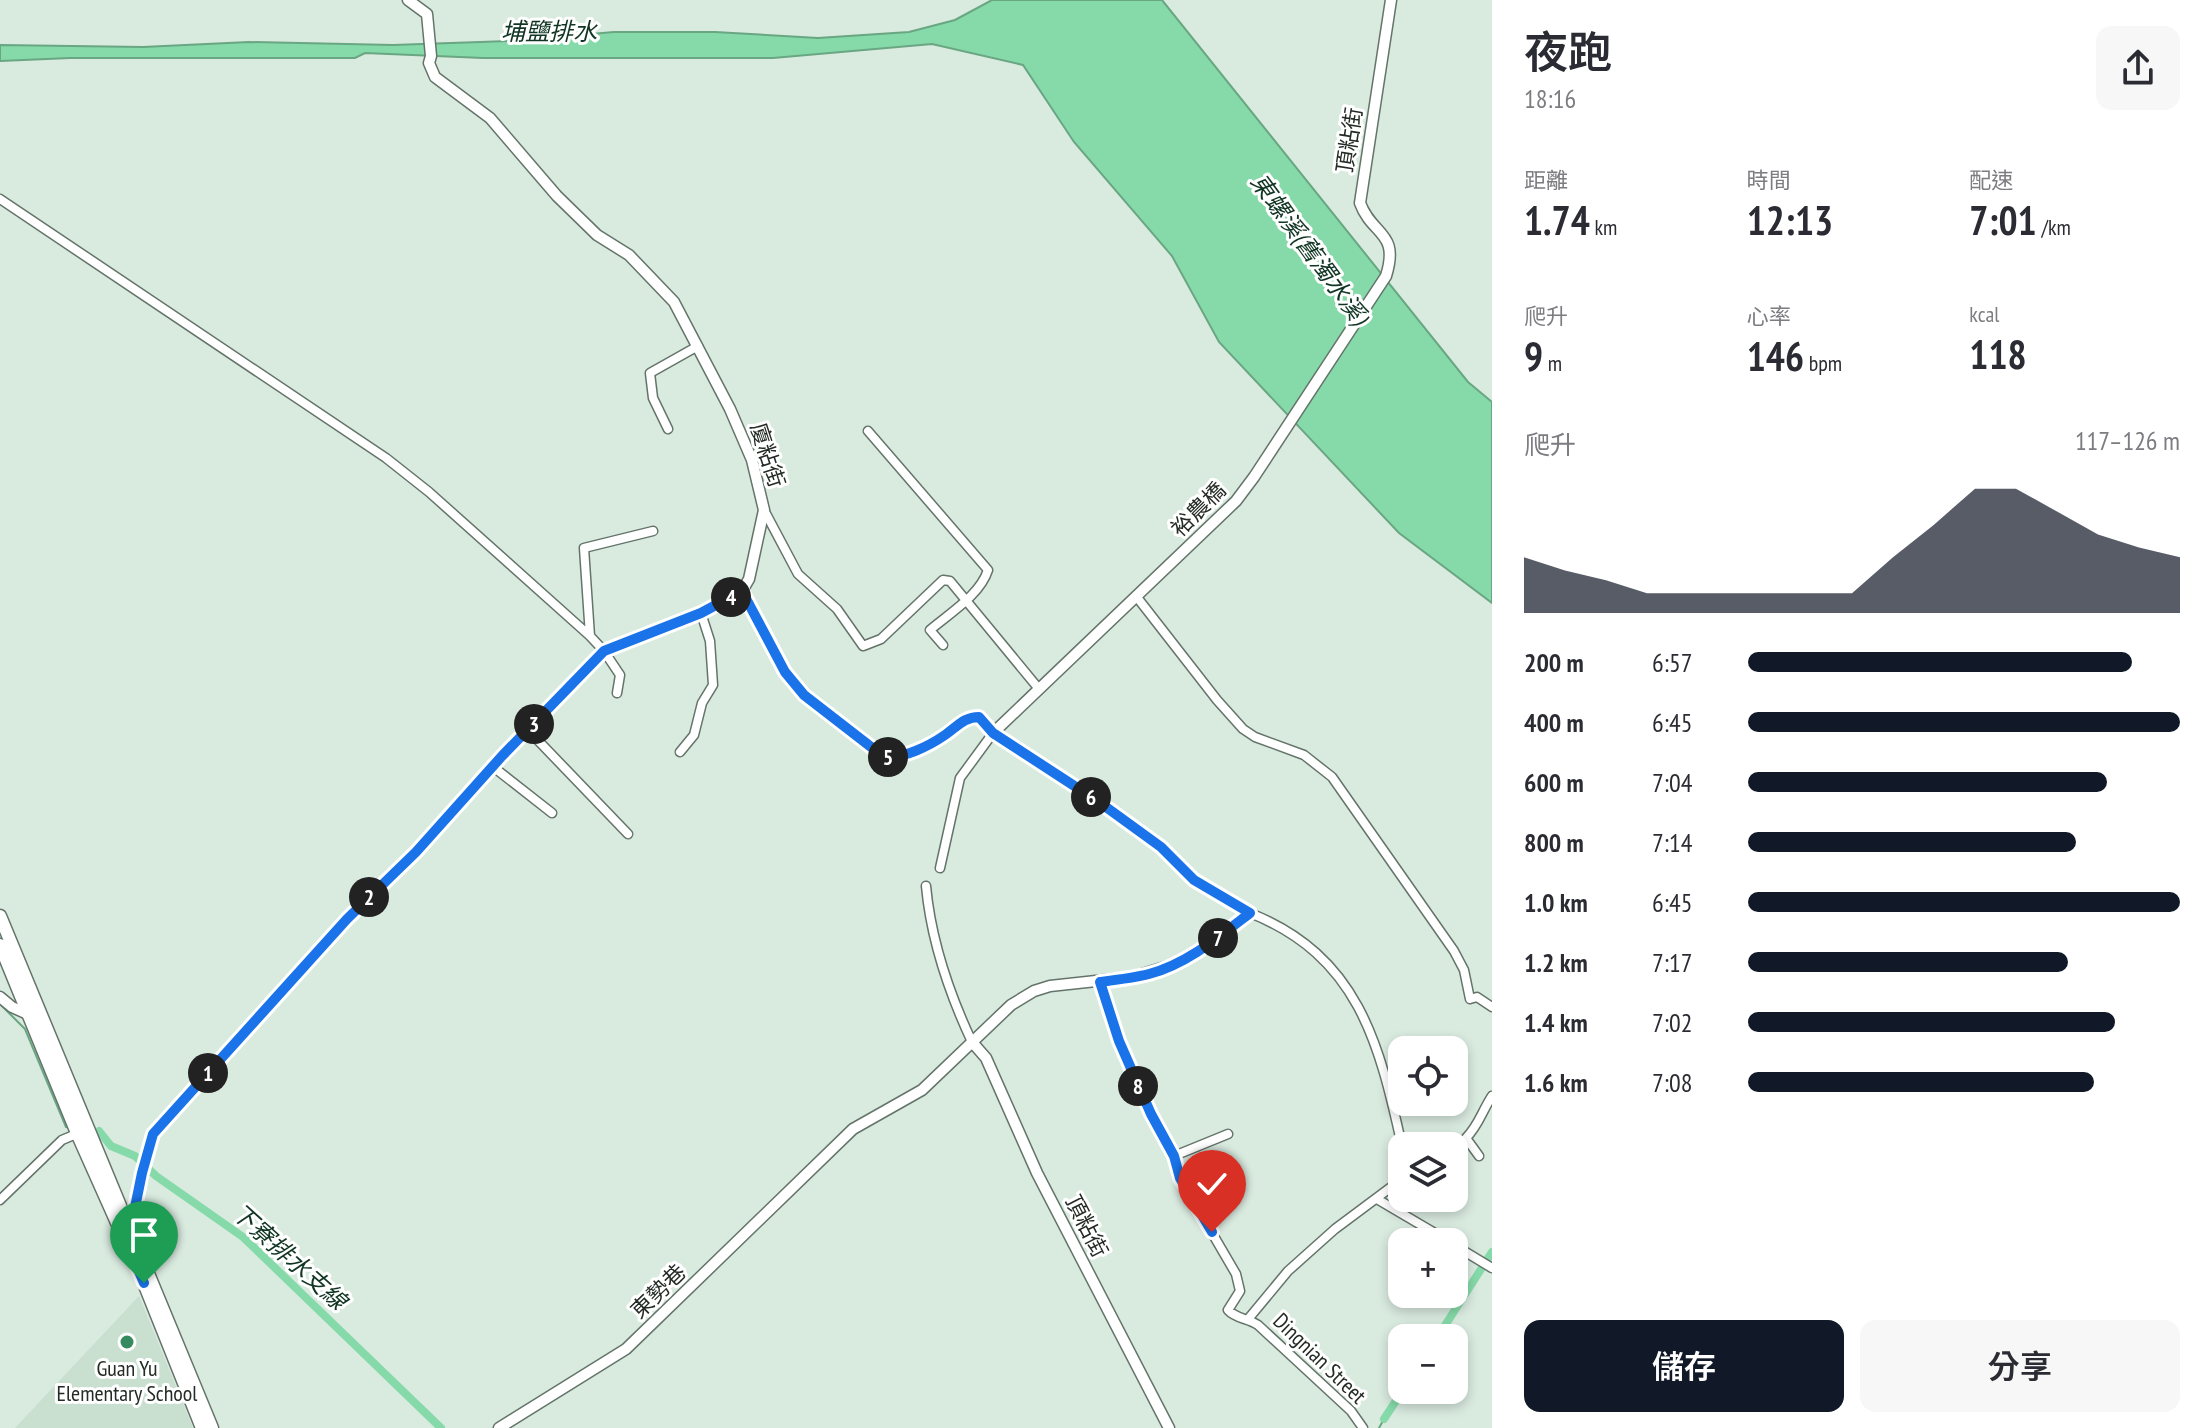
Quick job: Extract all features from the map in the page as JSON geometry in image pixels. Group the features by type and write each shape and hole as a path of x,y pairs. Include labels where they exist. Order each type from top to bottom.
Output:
{"main road":[{"path":"0,916 43,1020 82,1131"},
{"path":"0,945 212,1428"},
{"path":"184,1370 202,1428"}],"street":[{"name":"廈粘街","path":"408,0 427,14 429,63 435,77 490,118 557,196 597,235 629,255 674,302 730,409 752,460 764,510 749,579 742,591"},
{"name":"頂粘街","path":"1386,276 1391,251 1389,244 1362,210 1360,203 1391,0"},
{"path":"0,199 386,458 429,492 590,636 620,675 617,693"},
{"name":"裕農橋","path":"993,733 1236,501 1386,276"},
{"path":"668,429 653,398 650,373 698,346"},
{"path":"868,431 987,566 985,579 930,630 943,645"},
{"path":"764,510 798,574 837,609 863,646 881,639 943,580 950,581 1039,689"},
{"path":"590,636 584,548 653,531"},
{"path":"128,1233 153,1134 347,919 416,852 492,766 604,651 701,613 742,591 785,672 804,695 884,757 891,758 928,745 968,717 979,717 993,733 1143,833 1194,880 1250,913 1276,923 1321,955 1339,974 1354,998 1384,1070 1399,1132"},
{"path":"1136,596 1243,729 1255,737 1304,755 1332,777 1454,951 1464,970 1470,999 1477,997 1492,1007"},
{"path":"680,752 694,735 702,703 713,685 710,641 701,613"},
{"path":"528,730 628,834"},
{"path":"940,868 960,778 993,733"},
{"path":"492,766 552,813"},
{"name":"頂粘街","path":"926,886 928,915 955,1006 972,1042 986,1058 1037,1173 1169,1428"},
{"path":"972,1042 1011,1005 1034,991 1050,986 1100,982 1151,973 1175,964 1217,939 1250,913"},
{"name":"Dingnian Street","path":"1100,982 1119,1041 1151,1114 1174,1156 1180,1178 1239,1282 1240,1291 1228,1310 1249,1318 1351,1411 1363,1428"},
{"path":"0,997 12,1007 43,1020"},
{"name":"東勢巷","path":"499,1428 626,1349 853,1129 922,1090 972,1042"},
{"path":"1479,1156 1466,1138 1478,1126 1492,1096"},
{"path":"0,1200 62,1140 82,1131"},
{"path":"1174,1156 1228,1134"},
{"name":"Dingnian Street","path":"1249,1318 1288,1271 1359,1209 1388,1190"},
{"path":"1377,1199 1426,1228"},
{"path":"1468,1253 1492,1268"}],"shaded area":[{"name":"Guan Yu Elementary School","path":"139,1296 193,1428 15,1428"}],"water":[{"name":"東螺溪(舊濁水溪)","path":"992,0 1162,0 1468,382 1492,402 1492,603 1399,533 1219,342 1172,256 1074,142 1023,65 932,44 773,58 483,58 365,53 355,58 70,58 0,61 0,45 143,47 249,42 393,45 509,41 614,32 715,32 818,38 909,32 955,20"}],"waterway":[{"path":"0,1004 25,1029 66,1127 71,1128"},
{"name":"下寮排水支線","path":"99,1131 111,1146 135,1156 156,1176 243,1237 441,1428"},
{"path":"1446,1324 1492,1252"},
{"path":"1384,1419 1394,1404"},
{"path":"1379,1428 1384,1419"}],"place":[{"name":"Guan Yu Elementary School","path":"127,1342"}],"route":[{"path":"144,1283 125,1239 131,1227 153,1134 168,1116 347,919 416,852 502,756 604,651 701,613 742,591 785,672 804,695 884,757 891,758 928,745 968,717 979,717 993,733 1099,802 1161,847 1194,880 1250,913 1217,939 1175,964 1151,973 1100,982 1119,1041 1151,1114 1174,1156 1180,1178 1212,1232"}],"water label":[{"name":"埔鹽排水","path":"549,32"}]}
